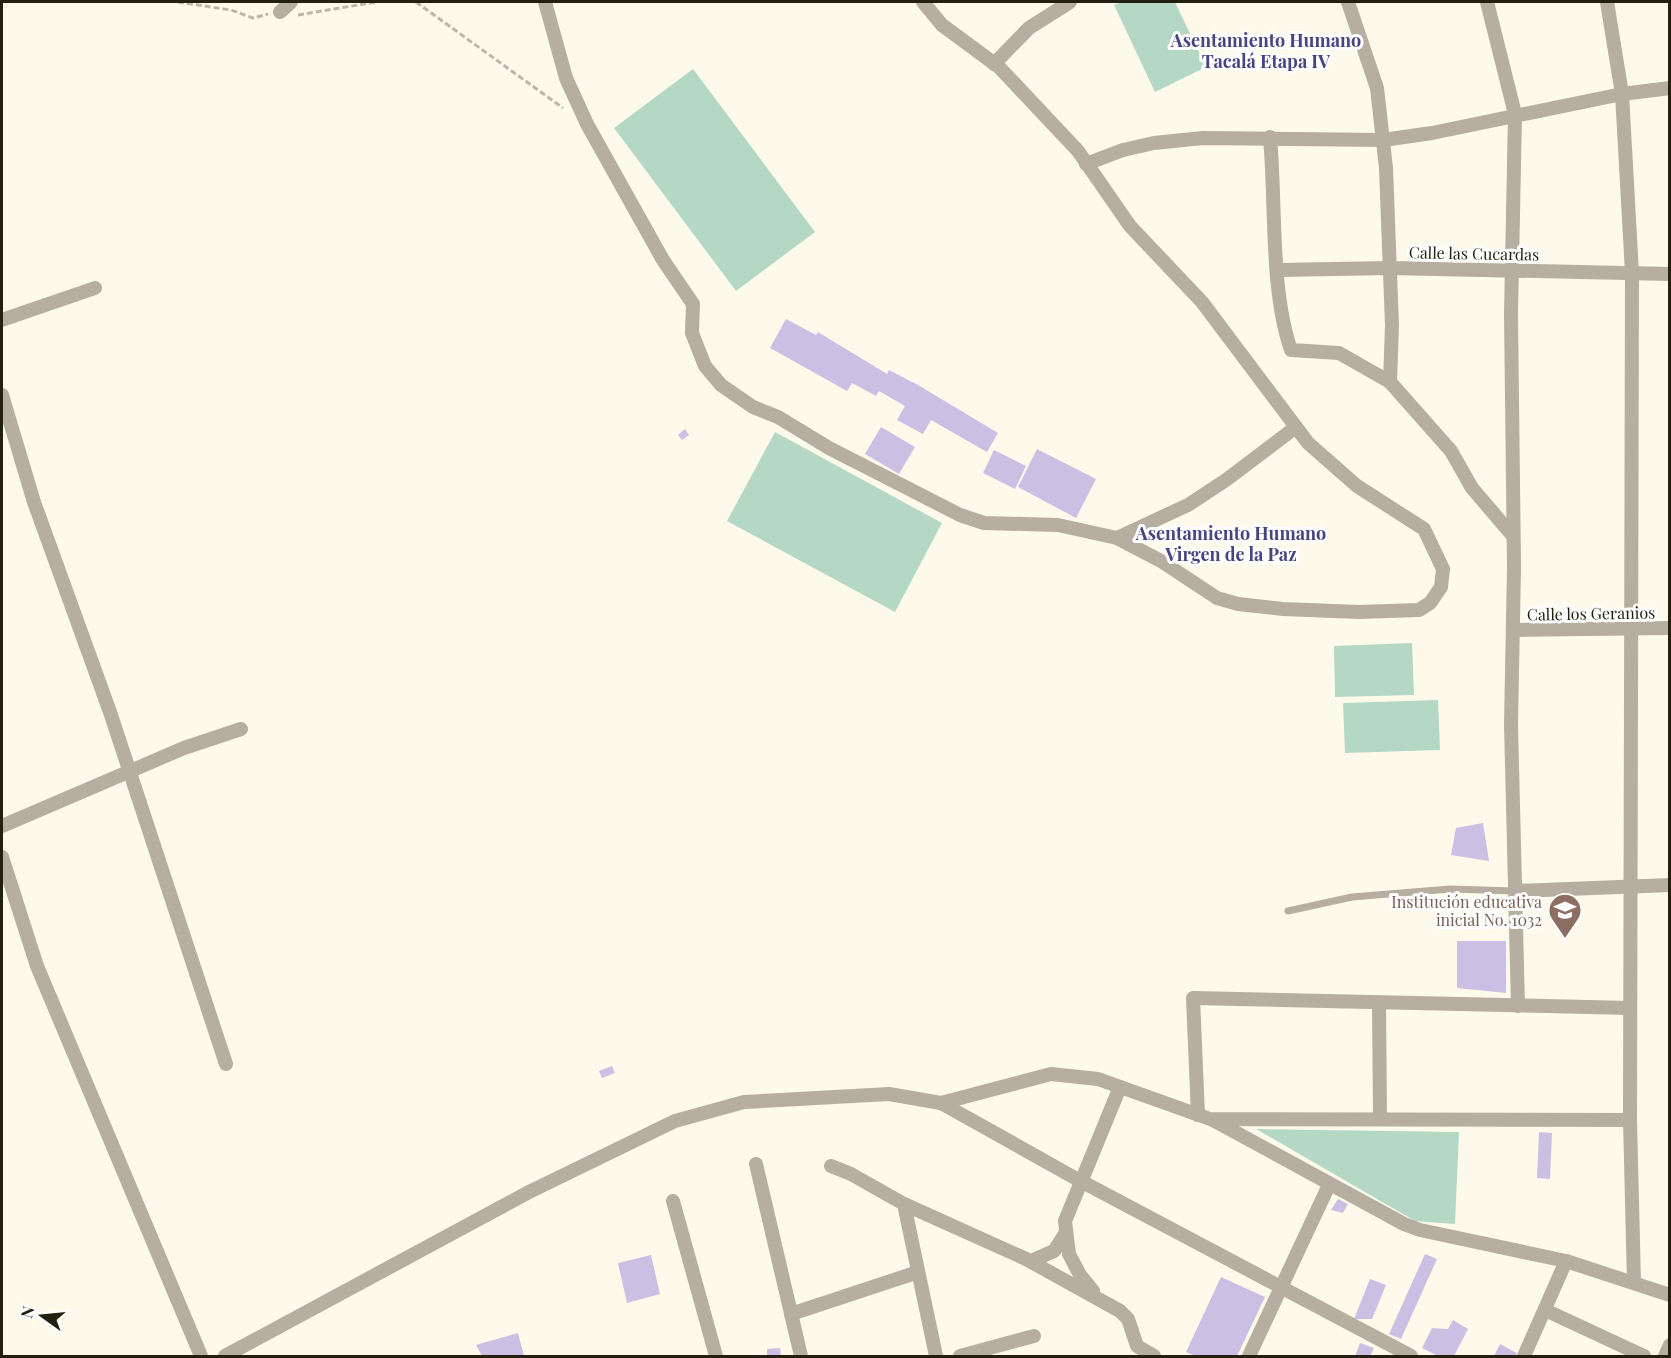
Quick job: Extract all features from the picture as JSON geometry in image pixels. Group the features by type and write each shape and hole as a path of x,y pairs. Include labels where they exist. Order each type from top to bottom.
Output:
{"street":[{"path":"280,12 291,2"},
{"path":"545,2 566,78 586,124 663,260 693,304 692,333 705,366 721,385 753,407 778,417 829,448 960,515 984,523 1058,525 1117,538 1161,561 1217,598 1238,604 1283,609 1359,612 1419,610 1430,603 1441,587 1443,569 1424,529 1357,486 1308,443 1202,302 1130,226 1086,164 1043,112 994,64 942,25 923,2"},
{"path":"994,64 1029,28 1070,2"},
{"path":"1348,2 1377,88 1383,140 1390,268 1390,382"},
{"path":"1487,2 1515,114 1511,725 1518,1006"},
{"path":"1607,2 1622,94 1632,273 1630,1120 1634,1282"},
{"path":"1086,164 1124,150 1154,143 1203,138 1383,140 1432,134 1515,114 1622,94 1670,88"},
{"path":"1270,138 1278,270 1287,338 1291,350 1339,353 1390,382 1451,451 1472,488 1513,536"},
{"name":"Calle las Cucardas","path":"1278,270 1514,269 1670,274"},
{"path":"2,320 94,288"},
{"path":"2,395 34,502 129,771 226,1064"},
{"path":"1117,538 1188,505 1226,480 1296,427"},
{"name":"Calle los Geranios","path":"1513,630 1670,628"},
{"path":"2,826 129,771 241,729"},
{"path":"2,856 37,966 201,1356"},
{"path":"1515,891 1670,885"},
{"path":"1204,1117 1193,998 1630,1008"},
{"path":"1379,1003 1380,1119"},
{"path":"941,1103 1052,1074 1098,1079 1204,1117 1329,1185 1420,1230 1566,1261 1670,1295"},
{"path":"1098,1298 1080,1275 1069,1254 1065,1234 1068,1207 1120,1087"},
{"path":"225,1356 529,1192 675,1121 705,1111 770,1100 889,1094 941,1103 1080,1180 1411,1356"},
{"path":"1204,1117 1630,1120"},
{"path":"756,1164 801,1356"},
{"path":"831,1166 851,1174 904,1204 1030,1261 1098,1298 1120,1311 1128,1319 1137,1346 1154,1356"},
{"path":"1249,1356 1329,1185"},
{"path":"673,1201 716,1356"},
{"path":"904,1204 936,1356"},
{"path":"1030,1261 1054,1251 1065,1234"},
{"path":"1524,1356 1566,1261"},
{"path":"791,1314 918,1272"},
{"path":"1545,1310 1644,1356"},
{"path":"960,1356 1034,1336"},
{"path":"1665,1356 1670,1345"}],"lane":[{"path":"1288,911 1352,897 1400,895 1450,889 1515,891"}],"path":[{"path":"178,2 231,10 253,18 280,12 299,16 319,14 376,2"},
{"path":"417,2 568,111"}],"green space":[{"path":"1122,2 1175,2 1206,67 1155,92 1114,5"},
{"path":"693,69 815,232 736,291 614,128"},
{"path":"775,432 942,523 895,612 727,521"},
{"path":"1412,643 1414,695 1335,697 1334,646"},
{"path":"1438,700 1440,750 1345,753 1343,703"},
{"path":"1256,1129 1459,1132 1455,1224 1415,1221"}],"building":[{"path":"786,319 816,335 818,332 887,374 889,370 918,385 998,433 987,452 931,420 923,434 897,420 905,406 879,391 876,396 852,383 847,391 770,348"},
{"path":"881,427 915,447 899,474 865,454"},
{"path":"685,429 689,435 682,440 678,435"},
{"path":"1037,449 1096,479 1076,518 1018,487"},
{"path":"994,450 1026,466 1015,489 983,473"},
{"path":"1483,823 1489,861 1451,855 1456,828"},
{"path":"1457,941 1506,941 1506,993 1457,988"},
{"path":"612,1066 615,1073 602,1078 599,1071"},
{"path":"1539,1132 1552,1133 1550,1179 1537,1178"},
{"path":"1338,1199 1348,1204 1343,1213 1331,1210"},
{"path":"1425,1254 1437,1259 1401,1339 1389,1334"},
{"path":"651,1255 660,1294 627,1303 618,1263"},
{"path":"1221,1277 1265,1297 1237,1356 1196,1356 1186,1352"},
{"path":"1370,1279 1386,1285 1372,1319 1354,1319"},
{"path":"1453,1320 1468,1329 1454,1356 1438,1356 1422,1348 1432,1328 1448,1329"},
{"path":"518,1333 524,1356 482,1356 476,1345"},
{"path":"1360,1343 1374,1348 1370,1356 1355,1356"},
{"path":"1500,1344 1517,1353 1515,1356 1494,1356"},
{"path":"780,1348 781,1356 767,1356 767,1349"}],"place":[{"name":"Institución educativa inicial No. 1032","path":"1565,939"}],"district":[{"name":"Asentamiento Humano Tacalá Etapa IV","path":"1266,50"},
{"name":"Asentamiento Humano Virgen de la Paz","path":"1231,543"}]}
